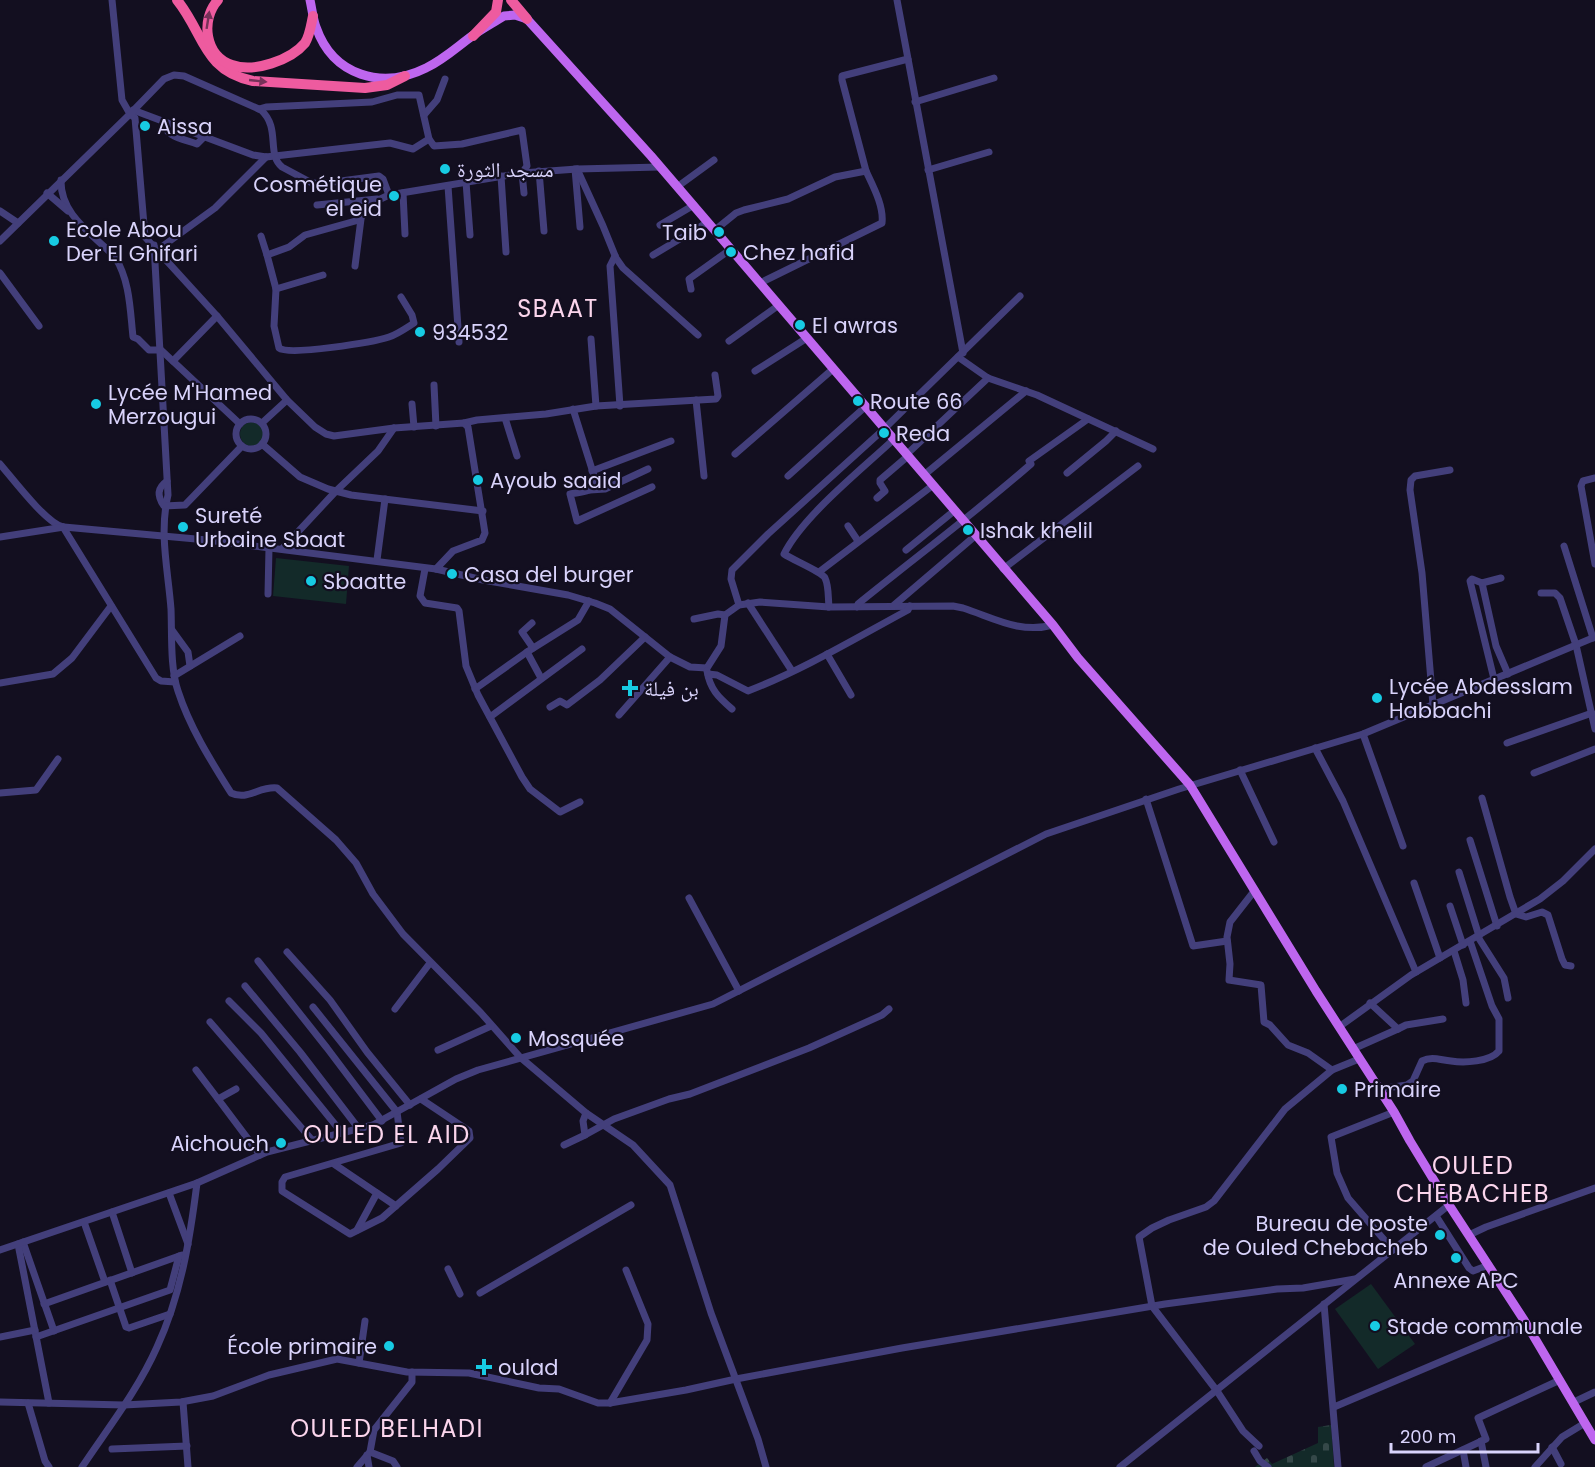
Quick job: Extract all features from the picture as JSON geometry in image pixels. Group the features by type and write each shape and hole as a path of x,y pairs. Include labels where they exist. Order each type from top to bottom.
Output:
{"highway":[{"path":"177,0 213,61 238,78 253,81 365,88 387,85 405,76"},
{"path":"218,0 210,8 207,20 208,39 221,59 231,65 241,67 265,64 292,54 306,41 313,16"},
{"path":"473,36 496,12 498,0"},
{"path":"511,0 527,19"}],"main road":[{"path":"310,0 315,27 331,55 348,69 377,78 405,76 438,62 504,16 515,15 527,19 660,167 1053,625 1078,658 1190,786 1394,1112 1449,1205 1527,1325 1595,1440"}],"street":[{"path":"112,0 122,100 135,118 138,137 146,237 217,315 286,400 326,434 340,435 394,428 436,426 596,406 717,398 715,375"},
{"path":"897,0 960,355 988,378 1026,391 1152,449"},
{"path":"760,283 880,225 883,217 875,190 866,171 842,76 908,59"},
{"path":"0,241 164,79 174,75 184,76 259,109 272,124 275,156 282,167 310,182 325,184 379,176 383,179 389,195"},
{"path":"915,102 994,78"},
{"path":"424,115 437,100 444,79"},
{"path":"259,109 372,102 397,95 419,95 429,140 434,146 462,144 522,130 527,166 522,173 524,193"},
{"path":"132,112 163,121 253,155 266,157 390,143 414,149 429,140"},
{"path":"928,170 989,152"},
{"path":"155,249 214,208 266,157"},
{"path":"677,187 714,160"},
{"path":"355,266 361,219 372,203 389,195 539,171 660,167"},
{"path":"576,169 580,228"},
{"path":"576,169 615,256 623,267 699,335"},
{"path":"539,171 544,231"},
{"path":"715,230 736,213 788,199 835,177 866,171"},
{"path":"501,176 506,252"},
{"path":"61,180 61,192 70,213"},
{"path":"466,182 470,235"},
{"path":"448,186 459,342"},
{"path":"47,193 115,257 120,265 128,292 133,337 149,350 161,350 240,424"},
{"path":"403,193 405,234"},
{"path":"317,205 379,199"},
{"path":"660,225 694,206"},
{"path":"0,211 18,223"},
{"path":"267,255 289,246 305,235 361,219"},
{"path":"653,255 708,222"},
{"path":"261,236 276,289 274,334 279,348 285,351 310,350 379,340 391,336 414,323 401,297"},
{"path":"155,249 168,495 164,506 163,537 175,679 193,728 231,793 238,797 249,796 261,789 277,788 336,840 357,862 373,894 390,917 430,963 520,1057 586,1113 633,1145 670,1185 711,1313 766,1467"},
{"path":"691,289 689,279 731,249"},
{"path":"615,256 610,266 620,406"},
{"path":"0,273 39,326"},
{"path":"276,289 323,275"},
{"path":"739,605 731,579 732,570 768,534 884,429 1020,296"},
{"path":"729,341 779,305"},
{"path":"172,362 217,315"},
{"path":"755,371 807,338"},
{"path":"591,339 596,406"},
{"path":"735,454 833,369"},
{"path":"877,498 885,491 880,480 988,378"},
{"path":"434,384 436,426"},
{"path":"924,475 1026,391"},
{"path":"262,423 286,400"},
{"path":"696,400 704,476"},
{"path":"412,404 414,427"},
{"path":"788,476 865,407"},
{"path":"573,409 596,482 590,490"},
{"path":"251,418 262,423 267,436 262,444 252,450 242,446 236,438 240,424 251,418"},
{"path":"505,418 516,456"},
{"path":"857,607 894,574 963,522 1031,464 1029,460 1088,419"},
{"path":"436,569 453,551 482,540 485,533 468,427 464,423"},
{"path":"282,549 336,491 378,451 394,428"},
{"path":"1067,473 1116,431"},
{"path":"829,607 826,580 817,571 797,563 784,554 792,538 836,493 894,440"},
{"path":"592,471 671,441"},
{"path":"262,444 300,477 336,491 483,511"},
{"path":"164,506 185,505 242,446"},
{"path":"1003,569 1138,466"},
{"path":"2,469 58,526 207,540 377,560 436,569 589,601 610,609 670,657 690,667 708,671 748,691 826,654 908,610 910,606"},
{"path":"648,469 605,489 570,494 577,521 652,487"},
{"path":"1433,705 1422,573 1410,490 1415,476 1450,470"},
{"path":"1595,478 1583,481 1581,486 1595,564"},
{"path":"817,571 932,486"},
{"path":"377,560 386,499"},
{"path":"906,550 954,511"},
{"path":"848,526 858,541"},
{"path":"0,537 63,527"},
{"path":"63,527 156,678 161,681 175,679 190,666 240,636"},
{"path":"893,606 898,599 975,536"},
{"path":"0,1250 197,1183 260,1155 382,1121 462,1076 520,1057 704,1006 739,991 1041,836 1146,799 1363,734 1594,638 1564,546"},
{"path":"268,594 269,548"},
{"path":"425,569 420,596 425,603 457,608 459,611 466,666 475,689 522,777 530,789 560,812 580,802"},
{"path":"1494,680 1470,581 1473,579 1482,582 1501,578"},
{"path":"1482,582 1496,646 1508,674"},
{"path":"1541,593 1555,593 1560,598 1592,700 1595,729"},
{"path":"475,689 578,620 589,601"},
{"path":"748,603 792,671"},
{"path":"694,619 718,614 725,615 739,605 748,603 777,603 829,607 963,608 1024,628 1038,629 1053,625"},
{"path":"0,682 53,674 72,658 111,606"},
{"path":"725,615 721,646 708,671 710,684 716,695 732,709"},
{"path":"532,624 522,632 541,678"},
{"path":"172,630 188,652 190,666"},
{"path":"550,707 560,701 566,705 600,680 645,637"},
{"path":"490,717 582,650"},
{"path":"826,654 851,695"},
{"path":"620,715 670,657"},
{"path":"1507,743 1592,714"},
{"path":"1363,734 1403,846"},
{"path":"1315,748 1342,801 1416,972"},
{"path":"1534,773 1595,749"},
{"path":"0,793 36,790 58,759"},
{"path":"1240,770 1274,842"},
{"path":"1482,798 1516,914"},
{"path":"1146,799 1193,946 1227,941"},
{"path":"1470,840 1497,926"},
{"path":"1339,1027 1416,972 1516,914 1563,881 1595,849"},
{"path":"1459,872 1478,937 1503,978 1508,998"},
{"path":"1414,883 1440,958"},
{"path":"1255,890 1230,922 1227,941 1230,964 1229,980 1261,985 1264,1022 1270,1025 1288,1045 1308,1053 1332,1070"},
{"path":"689,898 739,991"},
{"path":"1379,1089 1407,1085 1413,1081 1422,1061 1429,1058 1454,1062 1480,1060 1494,1057 1499,1051 1499,1019 1450,906"},
{"path":"1516,914 1526,917 1542,912 1548,915 1562,959 1565,965 1571,966"},
{"path":"1454,951 1463,980 1466,1003"},
{"path":"287,952 330,1000 367,1052 410,1105"},
{"path":"258,961 382,1121"},
{"path":"395,1009 430,963"},
{"path":"245,986 300,1052 359,1129"},
{"path":"229,1000 261,1033 342,1133"},
{"path":"1370,1003 1398,1029"},
{"path":"313,1007 397,1112 401,1143 285,1177 282,1182 282,1191 350,1234 382,1218 470,1138 469,1131 421,1099"},
{"path":"564,1145 614,1119 669,1099 690,1094 809,1048 882,1015 889,1009"},
{"path":"1353,1049 1406,1025 1443,1019"},
{"path":"210,1022 312,1140"},
{"path":"438,1050 491,1026"},
{"path":"1268,1467 1260,1461 1257,1448 1217,1391 1152,1306 1139,1237 1152,1228 1206,1207 1214,1201 1285,1109 1332,1070 1359,1059"},
{"path":"196,1070 260,1155"},
{"path":"218,1099 236,1089"},
{"path":"1393,1250 1348,1198 1337,1173 1331,1137 1394,1112"},
{"path":"585,1135 583,1121 586,1113"},
{"path":"334,1164 396,1206"},
{"path":"82,1467 149,1364 170,1314 185,1252 197,1183"},
{"path":"1469,1235 1595,1188"},
{"path":"0,1337 54,1331 170,1290 185,1252 169,1193"},
{"path":"356,1230 377,1193"},
{"path":"480,1293 631,1205"},
{"path":"1120,1467 1449,1205"},
{"path":"112,1212 132,1273"},
{"path":"1436,1216 1469,1268 1473,1271 1489,1265"},
{"path":"84,1222 125,1325 129,1328 170,1314"},
{"path":"20,1243 54,1331"},
{"path":"20,1243 49,1403"},
{"path":"44,1304 185,1252"},
{"path":"448,1269 460,1294"},
{"path":"610,1403 647,1340 648,1324 626,1270"},
{"path":"0,1402 124,1405 183,1402 213,1396 269,1375 338,1359 412,1372 469,1372 539,1388 559,1389 598,1403 610,1403 902,1348 1152,1306 1355,1279"},
{"path":"1324,1304 1338,1467"},
{"path":"359,1363 365,1321"},
{"path":"1334,1407 1527,1325"},
{"path":"369,1467 368,1453 374,1430 412,1382 412,1372"},
{"path":"1426,1467 1486,1439 1478,1418 1560,1380"},
{"path":"1574,1402 1595,1392"},
{"path":"183,1402 188,1467"},
{"path":"28,1403 45,1461 50,1467"},
{"path":"1536,1467 1562,1437 1586,1423"},
{"path":"1482,1441 1486,1467"},
{"path":"112,1449 187,1446"},
{"path":"1552,1448 1556,1451 1561,1464"},
{"path":"1463,1450 1466,1467"},
{"path":"357,1467 368,1453"},
{"path":"368,1453 393,1461 398,1467"}],"green space":[{"path":"252,422 261,425 264,434 261,443 252,446 243,443 240,434 243,425"},
{"name":"Sbaatte","path":"276,558 349,566 346,604 273,596"},
{"name":"Stade communale","path":"1371,1284 1415,1344 1378,1369 1335,1309"},
{"path":"1331,1425 1334,1467 1255,1467 1267,1458 1272,1464 1318,1443 1318,1427"}],"place":[{"name":"Aissa","path":"145,126"},
{"name":"مسجد الثورة","path":"445,169"},
{"name":"Cosmétique el eid","path":"394,196"},
{"name":"Taib","path":"719,232"},
{"name":"Ecole Abou Der El Ghifari","path":"54,241"},
{"name":"Chez hafid","path":"731,252"},
{"name":"El awras","path":"800,325"},
{"name":"934532","path":"420,332"},
{"name":"Route 66","path":"858,401"},
{"name":"Lycée M'Hamed Merzougui","path":"96,404"},
{"name":"Reda","path":"884,433"},
{"name":"Ayoub saaid","path":"478,480"},
{"name":"Sureté Urbaine Sbaat","path":"183,527"},
{"name":"Ishak khelil","path":"968,530"},
{"name":"Casa del burger","path":"452,574"},
{"name":"Sbaatte","path":"311,581"},
{"name":"بن فيلة","path":"630,688"},
{"name":"Lycée Abdesslam Habbachi","path":"1377,698"},
{"name":"Mosquée","path":"516,1038"},
{"name":"Primaire","path":"1342,1089"},
{"name":"Aichouch","path":"281,1143"},
{"name":"Bureau de poste de Ouled Chebacheb","path":"1440,1235"},
{"name":"Annexe APC","path":"1456,1258"},
{"name":"Stade communale","path":"1375,1326"},
{"name":"École primaire","path":"389,1346"},
{"name":"oulad","path":"484,1367"}],"district":[{"name":"SBAAT","path":"558,308"},
{"name":"OULED EL AID","path":"387,1134"},
{"name":"OULED CHEBACHEB","path":"1473,1179"},
{"name":"OULED BELHADI","path":"387,1428"}]}
